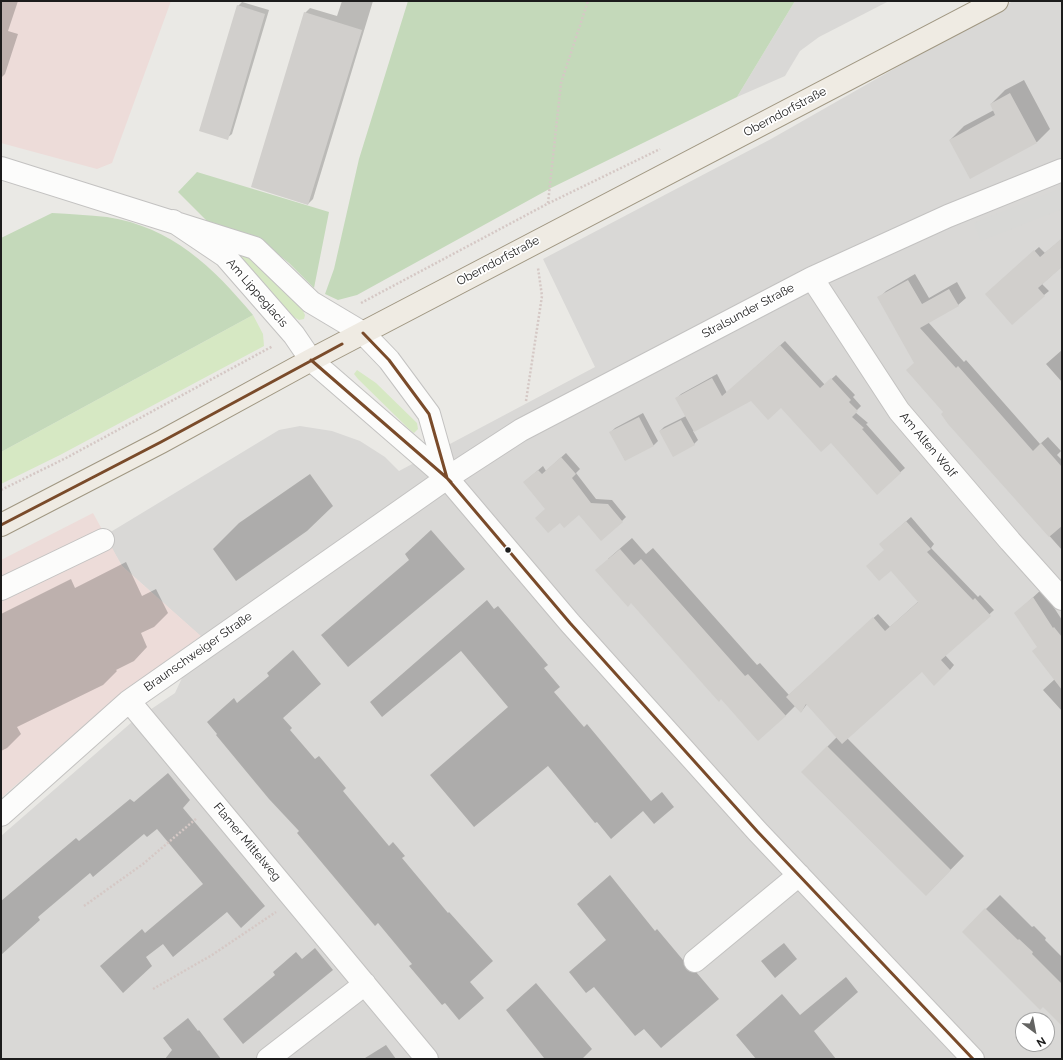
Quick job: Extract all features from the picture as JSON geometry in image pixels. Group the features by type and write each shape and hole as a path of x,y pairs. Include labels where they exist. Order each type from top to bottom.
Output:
{"main road":[{"name":"Oberndorfstraße","path":"1,525 161,442 311,360 996,1"}],"street":[{"name":"Am Lippeglacis","path":"1,168 255,248 311,302 363,333 389,360 429,414 447,478"},
{"name":"Stralsunder Straße","path":"447,478 521,430 812,278 948,216 1062,170"},
{"name":"Am Lippeglacis","path":"173,221 225,256 294,335 311,360 447,478 570,623 799,875 973,1059"},
{"name":"Am Alten Wolf","path":"812,278 899,411 1010,541 1062,599"},
{"name":"Braunschweiger Straße","path":"1,815 129,701 447,478"},
{"path":"1,589 103,540"},
{"name":"Flamer Mittelweg","path":"129,701 428,1059"},
{"path":"695,961 799,875"},
{"path":"268,1059 365,984"}],"path":[{"path":"336,316 548,204 662,148"},
{"path":"1,490 66,458 294,335"},
{"path":"84,906 143,864 215,804"},
{"path":"152,989 212,955 294,899"}],"shaded area":[{"path":"1,1 171,1 112,163 97,169 1,143"},
{"path":"795,1 889,1 819,37 800,51 785,76 737,97"},
{"path":"1013,1 1062,1 1062,1059 1,1059 1,836 132,722 175,693 201,637 122,566 104,536 279,430 300,426 332,431 360,441 385,457 399,471 595,367 543,259 771,139"},
{"path":"1062,188 1062,209 981,241 974,223"},
{"path":"93,513 122,566 201,636 120,694 1,798 1,560"}],"green space":[{"path":"408,1 795,1 737,97 551,188 357,295 338,300 325,294 334,269 359,159"},
{"path":"197,172 329,212 314,288 289,263 260,240 208,222 178,192"},
{"path":"52,213 107,217 130,222 152,230 189,252 206,266 238,297 253,315 1,452 1,238"},
{"path":"234,247 267,271 303,311 305,315 304,319 299,320 294,317 257,276 239,260"},
{"path":"253,315 263,334 264,346 60,455 1,484 1,452"},
{"path":"357,370 376,383 417,423 418,429 414,433 358,379 354,374"}],"building":[{"path":"237,5 265,14 228,140 199,131"},
{"path":"304,12 362,30 308,205 251,187"},
{"path":"1010,93 1037,143 970,179 949,140 995,115 990,104"},
{"path":"1062,238 1062,267 1038,288 1045,296 1012,325 985,294 1034,250 1040,257"},
{"path":"908,280 922,304 949,289 959,306 920,328 956,368 958,366 1033,451 1041,443 1062,467 1062,526 1049,537 948,424 941,414 943,412 906,370 914,363 877,297"},
{"path":"780,345 820,388 831,378 851,400 849,402 858,411 852,417 864,428 862,429 901,473 877,495 831,443 821,452 781,408 768,420 751,401 694,432 675,398 712,378 722,396"},
{"path":"639,417 654,446 625,461 609,432"},
{"path":"681,420 695,445 673,457 659,431"},
{"path":"561,457 576,474 572,478 591,503 608,504 623,522 601,541 579,515 564,528 560,523 548,533 535,518 545,509 523,482 538,470 542,474"},
{"path":"906,521 931,549 927,552 973,600 975,598 991,616 941,660 950,670 934,686 922,672 842,744 806,704 801,713 786,697 873,617 885,631 918,602 891,571 879,581 866,566 884,550 879,544"},
{"path":"620,549 634,565 641,559 745,676 748,674 786,716 758,741 721,699 719,702 631,603 628,607 595,570"},
{"path":"1033,597 1053,628 1054,627 1062,637 1062,690 1032,651 1037,647 1014,613"},
{"path":"827,746 951,870 926,896 801,772"},
{"path":"985,908 1018,940 1019,939 1033,952 1032,954 1062,984 1062,1026 1055,1019 1055,1012 1048,1012 1043,1007 1040,1010 962,932"}],"transit line":[{"path":"363,333 389,360 429,414 447,478 451,482"},
{"path":"1,525 161,442 342,344"},
{"path":"311,360 447,478 570,623 757,831 973,1059"}]}
